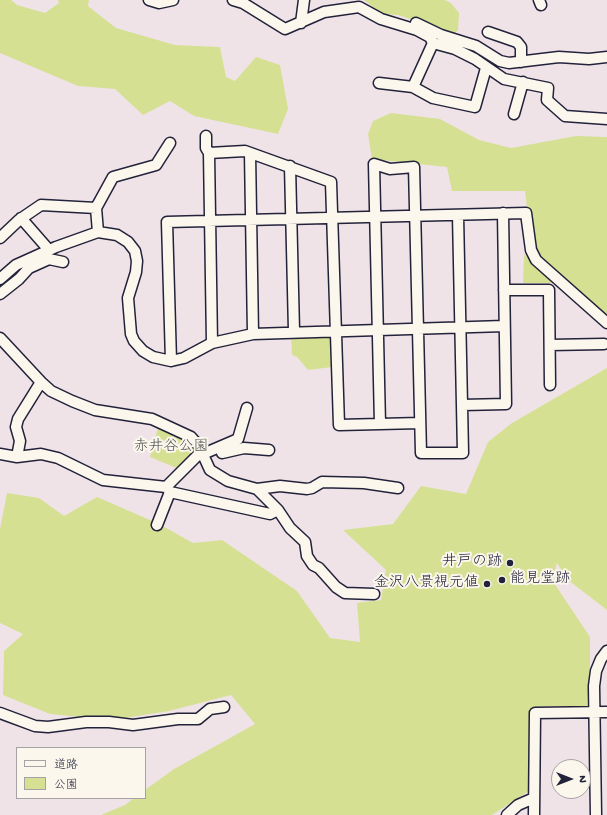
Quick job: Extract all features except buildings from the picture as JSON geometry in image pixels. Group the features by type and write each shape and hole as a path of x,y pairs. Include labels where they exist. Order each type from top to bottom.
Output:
{"street":[{"path":"150,0 159,3 173,0"},
{"path":"233,0 244,1 285,29 324,12 359,3 381,19 417,30 430,37 433,43 455,49 475,59 504,79 548,88 547,100 565,116 607,119"},
{"path":"301,23 304,0"},
{"path":"381,19 393,18 409,21 441,35 476,46 500,61 509,63 559,57 589,59 607,57"},
{"path":"488,32 517,42 521,47 521,62"},
{"path":"414,87 433,43"},
{"path":"379,83 414,87 433,98 475,107 486,68"},
{"path":"514,114 523,82"},
{"path":"206,136 206,148 209,153 212,342"},
{"path":"98,232 96,208 113,177 156,165 170,143"},
{"path":"209,153 250,153 290,166 331,182 339,425 420,423"},
{"path":"250,153 254,334"},
{"path":"380,424 374,164 390,169 414,167 421,453 463,453 458,215"},
{"path":"290,166 294,332"},
{"path":"0,238 21,218 41,205 96,208"},
{"path":"171,361 167,222 526,213 529,243 536,260 607,323"},
{"path":"462,405 506,404 502,214"},
{"path":"21,218 49,250"},
{"path":"0,279 16,265 49,250 98,232 117,235 128,242 135,250 137,261 136,272 128,298 131,334 143,351 171,361 184,358 212,342 254,334 504,326"},
{"path":"0,294 19,279 29,268 49,259 63,262"},
{"path":"504,290 549,290 550,385"},
{"path":"0,340 51,391 95,410 118,415 137,415 164,424 191,437 199,446 210,470 218,477 228,481 257,489 280,486 307,489 312,488 322,482 364,483 398,488"},
{"path":"550,345 604,344"},
{"path":"17,457 20,441 16,427 18,419 41,382"},
{"path":"157,525 168,489 203,455 238,440 247,408"},
{"path":"203,455 244,448 269,450"},
{"path":"0,454 17,457 41,454 58,458 103,480 168,489 270,514 278,510"},
{"path":"257,489 278,510 290,528 305,542 307,556 313,565 319,568 336,587 345,593 374,594"},
{"path":"596,815 594,686 596,671 601,659 607,651"},
{"path":"0,713 35,726 48,728 86,722 109,722 133,725 198,718 210,709 224,707"},
{"path":"534,815 535,714 607,712"},
{"path":"507,815 518,806 534,798"}],"green space":[{"path":"0,0 11,0 17,5 45,13 59,3 58,0 89,0 88,6 116,28 175,45 220,47 226,77 235,81 256,57 280,65 288,109 278,134 194,116 170,101 143,115 115,89 78,86 0,53"},
{"path":"364,0 445,0 451,3 459,13 458,30 447,44 434,39 424,24 398,15 382,14"},
{"path":"391,113 440,119 479,140 511,148 576,136 607,137 607,314 556,284 532,251 525,191 452,191 447,167 372,159 368,134 373,121"},
{"path":"524,254 552,283 523,283"},
{"path":"291,335 332,335 332,367 308,370 297,357 292,355"},
{"path":"607,368 607,610 568,580 557,563 552,580 590,637 587,706 531,707 529,791 492,815 101,815 125,805 133,799 146,799 146,789 174,769 255,724 231,695 169,711 112,720 50,714 3,695 4,651 23,634 0,623 0,529 7,493 39,498 64,516 97,497 159,524 193,543 222,540 297,591 330,638 360,642 357,603 381,600 386,570 343,530 393,524 421,486 466,494 488,442 512,423"},
{"name":"赤井谷公園","path":"159,424 189,437 198,451 179,469 150,457"}],"place":[{"name":"井戸の跡","path":"510,563"},
{"name":"能見堂跡","path":"502,580"},
{"name":"金沢八景視元値","path":"487,584"}]}
